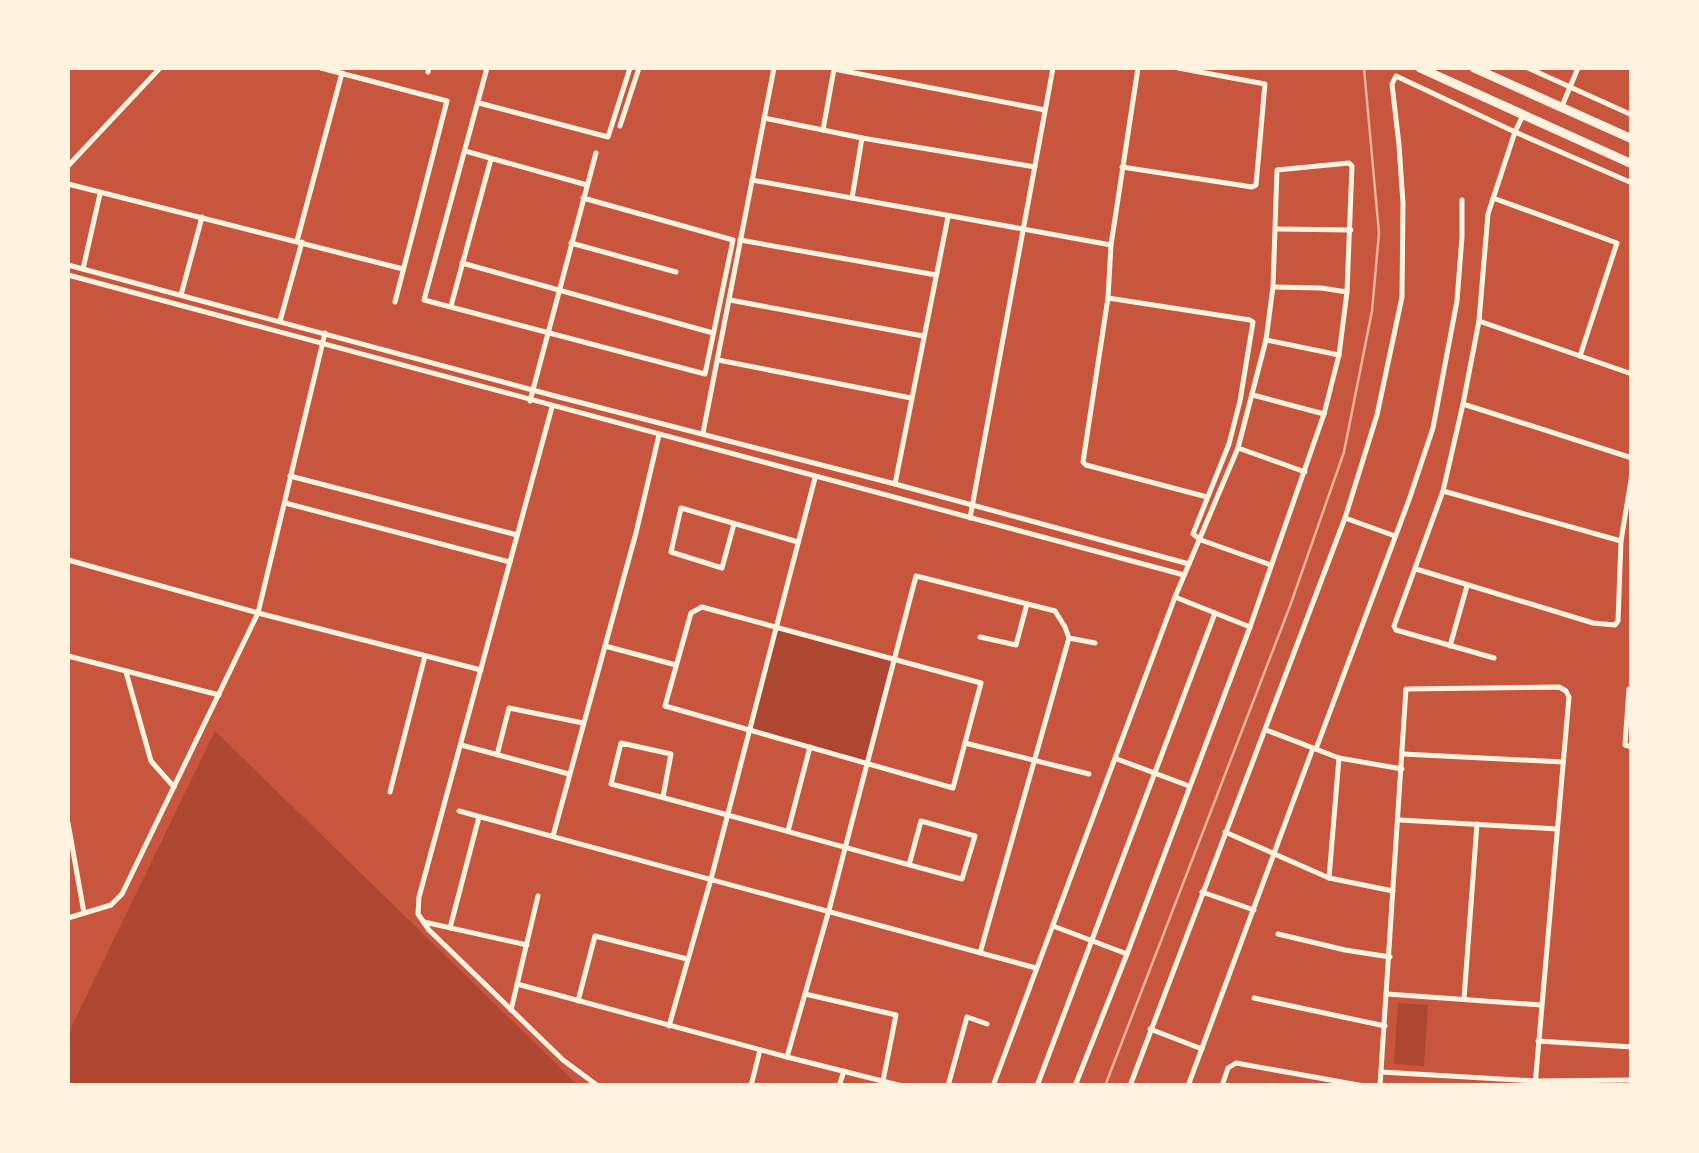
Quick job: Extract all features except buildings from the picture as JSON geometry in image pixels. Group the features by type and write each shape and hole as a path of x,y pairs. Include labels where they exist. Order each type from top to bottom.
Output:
{"main road":[{"path":"1420,68 1632,164"},
{"path":"1474,68 1632,139"}],"street":[{"path":"68,166 160,68"},
{"path":"321,68 446,101 395,302"},
{"path":"487,68 424,300 704,374 733,240 584,198"},
{"path":"478,103 608,138 630,68"},
{"path":"620,126 639,68"},
{"path":"703,432 774,68"},
{"path":"823,130 834,68 1045,110"},
{"path":"970,518 1053,68"},
{"path":"1138,68 1084,464 1207,496"},
{"path":"1122,166 1256,185 1265,84 1178,68"},
{"path":"1528,68 1632,116"},
{"path":"1561,107 1578,68"},
{"path":"280,321 342,73"},
{"path":"1130,1086 1344,518 1377,415 1402,297 1403,203 1392,84 1396,76 1632,184"},
{"path":"1494,658 1394,628 1443,490 1479,322 1488,214 1524,114"},
{"path":"764,118 1035,167"},
{"path":"852,198 862,138"},
{"path":"465,151 587,184"},
{"path":"530,400 596,153"},
{"path":"450,307 491,159"},
{"path":"994,1086 1175,597 1238,448 1266,340 1274,287 1277,170 1349,163 1352,166 1347,292 1324,414 1250,628 1075,1086"},
{"path":"752,180 1111,245"},
{"path":"68,184 403,269"},
{"path":"81,279 100,194"},
{"path":"1494,198 1617,243 1580,356"},
{"path":"1188,1086 1427,446 1457,301 1462,200"},
{"path":"895,484 948,216"},
{"path":"181,295 202,217"},
{"path":"1276,229 1351,230"},
{"path":"740,240 936,275"},
{"path":"572,243 676,272"},
{"path":"462,263 713,333"},
{"path":"68,265 1189,564"},
{"path":"68,276 1184,574"},
{"path":"1274,287 1347,292"},
{"path":"1108,298 1253,322 1230,444 1193,534 1271,565"},
{"path":"730,300 924,336"},
{"path":"1479,322 1632,374"},
{"path":"68,918 111,905 122,894 258,613 325,333"},
{"path":"1266,340 1338,355"},
{"path":"718,360 911,398"},
{"path":"1253,395 1324,414"},
{"path":"1463,404 1632,458"},
{"path":"552,406 419,897 418,914 563,1060 598,1086"},
{"path":"553,836 660,435"},
{"path":"1238,448 1305,472"},
{"path":"1416,569 1592,623 1615,625 1621,541 1632,474"},
{"path":"290,476 517,535"},
{"path":"669,1026 815,478"},
{"path":"1443,490 1621,541"},
{"path":"284,502 510,562"},
{"path":"734,524 722,568 671,552 681,508 798,542"},
{"path":"1344,518 1395,536"},
{"path":"68,560 480,670"},
{"path":"787,1057 916,576 1055,612 1069,638 980,952"},
{"path":"1450,646 1467,585"},
{"path":"1175,597 1250,628"},
{"path":"980,637 1016,645 1027,604"},
{"path":"702,606 775,627 981,683 953,788 665,706 691,613 702,606"},
{"path":"1037,1086 1215,613"},
{"path":"1069,638 1096,643"},
{"path":"604,646 676,665"},
{"path":"68,656 219,695"},
{"path":"390,792 425,656"},
{"path":"126,672 150,761 174,788"},
{"path":"1380,1086 1407,688 1559,687 1569,697 1535,1083"},
{"path":"1629,689 1625,745 1632,748"},
{"path":"497,754 509,708 583,723"},
{"path":"1265,730 1338,758 1402,769"},
{"path":"662,797 671,754 621,743 611,784 846,846 909,865 962,879 975,836 921,822 909,865"},
{"path":"965,743 1089,774"},
{"path":"460,744 569,774"},
{"path":"788,831 810,747"},
{"path":"1403,754 1563,762"},
{"path":"1116,758 1189,786"},
{"path":"1330,878 1338,758"},
{"path":"459,811 1036,968"},
{"path":"450,928 479,817"},
{"path":"1399,820 1557,829"},
{"path":"68,824 84,913"},
{"path":"1464,999 1476,824"},
{"path":"1224,832 1330,878 1394,892"},
{"path":"1202,892 1254,910"},
{"path":"511,1010 538,896"},
{"path":"424,922 526,945"},
{"path":"1052,926 1127,954"},
{"path":"1278,934 1390,957"},
{"path":"578,1001 595,936 688,959"},
{"path":"517,984 902,1086"},
{"path":"805,994 896,1015 883,1081"},
{"path":"1387,994 1541,1005"},
{"path":"1254,998 1385,1026"},
{"path":"948,1086 967,1018 987,1024"},
{"path":"1150,1029 1202,1048"},
{"path":"1538,1041 1632,1047"},
{"path":"750,1086 760,1050"},
{"path":"1222,1086 1236,1063 1364,1086"},
{"path":"839,1086 844,1071"},
{"path":"1381,1072 1535,1083 1632,1080"},
{"path":"1459,1086 1460,1076"}],"shaded area":[{"path":"775,627 894,660 867,763 750,730"},
{"path":"215,731 578,1085 68,1085 68,1034"},
{"path":"1398,1003 1428,1005 1424,1066 1394,1064"}],"railway":[{"path":"1105,1086 1290,606 1344,452 1372,311 1379,233 1364,68"}]}
